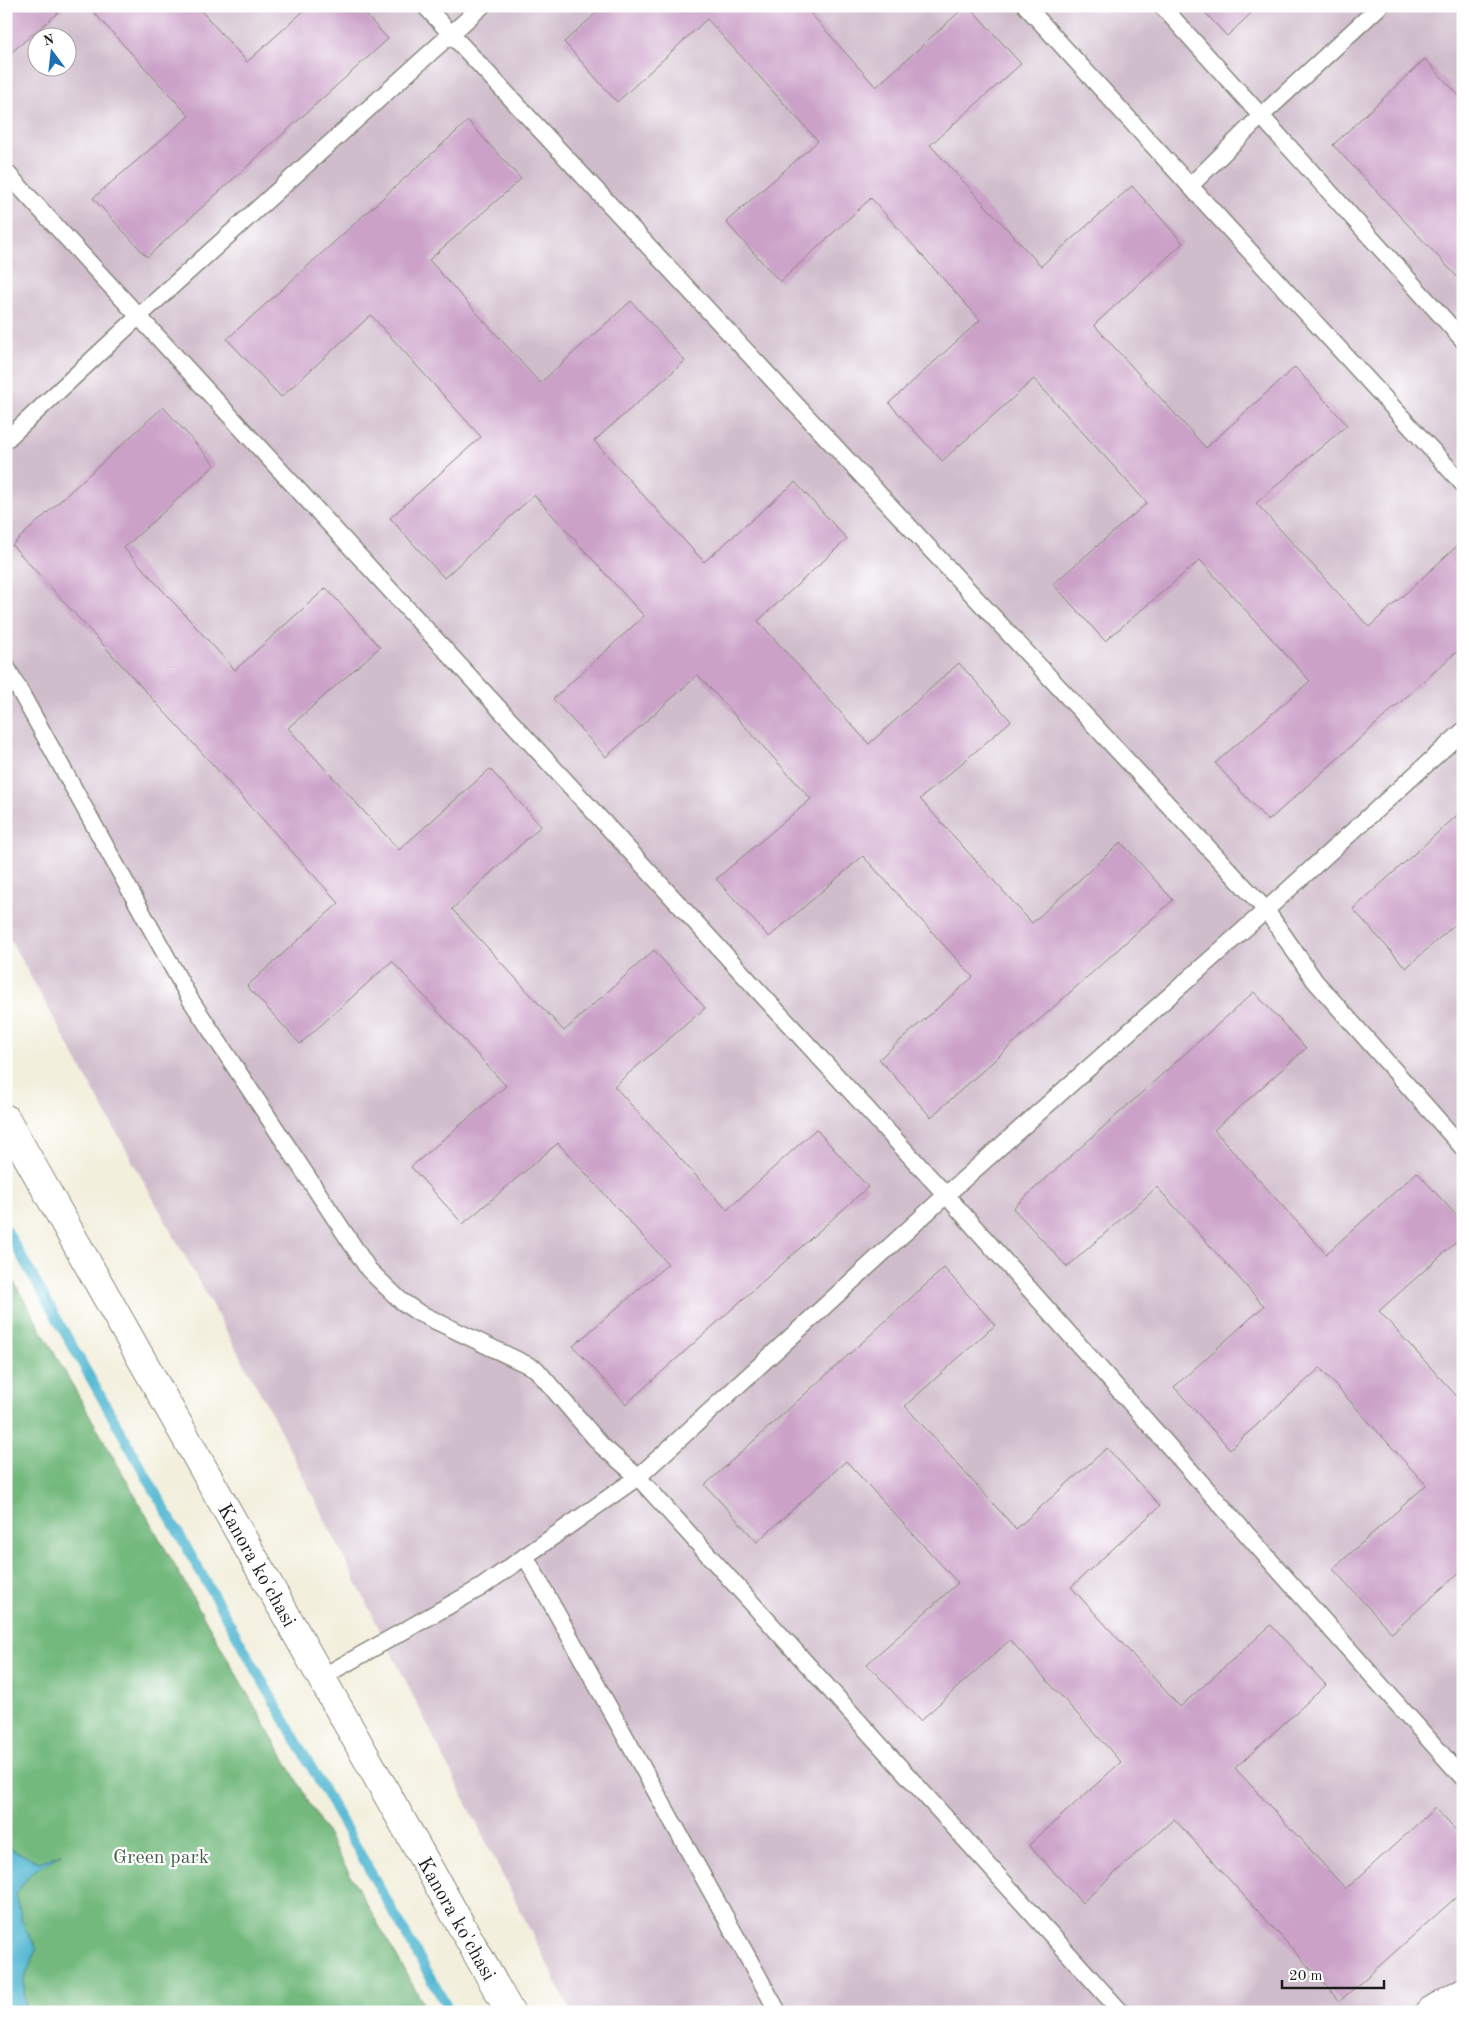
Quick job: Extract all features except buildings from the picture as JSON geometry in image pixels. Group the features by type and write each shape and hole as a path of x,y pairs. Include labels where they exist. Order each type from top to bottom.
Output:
{"street":[{"name":"Kanora ko'chasi","path":"6,1119 510,2012"},
{"path":"1428,2012 1463,1992"}],"lane":[{"path":"425,6 1266,910 1315,981 1463,1148"},
{"path":"6,440 138,317 482,6"},
{"path":"1026,6 1463,484"},
{"path":"1162,6 1463,340"},
{"path":"1190,186 1261,116 1380,6"},
{"path":"6,172 946,1195 1463,1778"},
{"path":"6,666 190,999 369,1270 401,1301 418,1313 536,1369 602,1446 638,1477 1120,2012"},
{"path":"322,1677 480,1588 638,1477 946,1195 1266,910 1463,731"},
{"path":"525,1556 778,2012"}],"shaded area":[{"path":"6,6 1463,6 1463,2012 571,2012 273,1416 6,932"}],"green space":[{"name":"Green park","path":"6,1268 428,2012 6,2012"}],"water":[{"path":"6,1847 39,1862 61,1854 32,1872 16,1893 22,1922 37,1949 24,1980 25,2012 6,2012"}],"waterway":[{"path":"6,1229 450,2012"}]}
